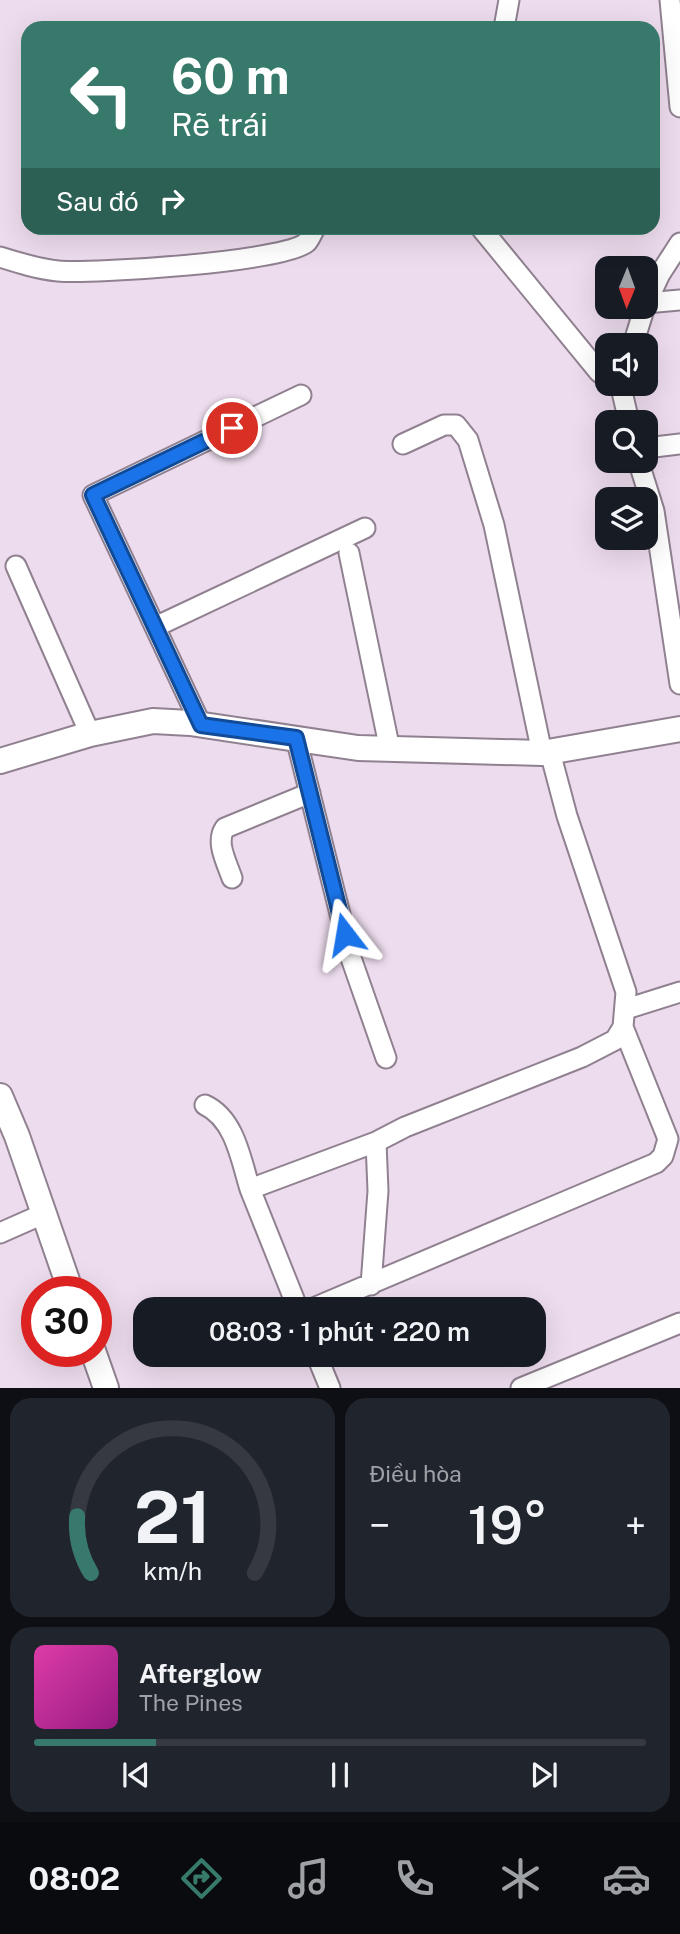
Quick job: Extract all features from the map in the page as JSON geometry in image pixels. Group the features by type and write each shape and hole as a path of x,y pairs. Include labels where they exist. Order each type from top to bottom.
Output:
{"street":[{"path":"505,21 509,0"},
{"path":"670,0 680,107"},
{"path":"0,257 58,271 107,271 227,261 284,253 307,242 311,235"},
{"path":"487,235 595,367"},
{"path":"658,279 680,243"},
{"path":"658,303 680,300"},
{"path":"201,725 93,495 301,395"},
{"path":"250,1189 376,1142 405,1127 582,1056 615,1040 624,1018 626,992 546,753 494,525 468,440 456,425 444,425 403,444"},
{"path":"658,447 680,444"},
{"path":"642,473 654,511 680,684"},
{"path":"155,626 365,528"},
{"path":"349,553 390,750"},
{"path":"16,566 90,734"},
{"path":"0,761 90,734 153,721 390,750 546,753 679,733"},
{"path":"296,738 351,958 386,1058"},
{"path":"232,878 220,843 220,834 225,828 310,793"},
{"path":"624,1018 680,992"},
{"path":"340,1297 656,1163 663,1156 668,1139 624,1018"},
{"path":"0,1096 17,1136 65,1276"},
{"path":"205,1105 216,1110 232,1131 250,1189 293,1297"},
{"path":"371,1285 378,1191 376,1142"},
{"path":"0,1233 43,1214"},
{"path":"521,1388 680,1323"},
{"path":"99,1367 106,1388"},
{"path":"321,1367 330,1388"}],"route":[{"path":"232,428 93,495 201,725 296,738 345,934"}]}
